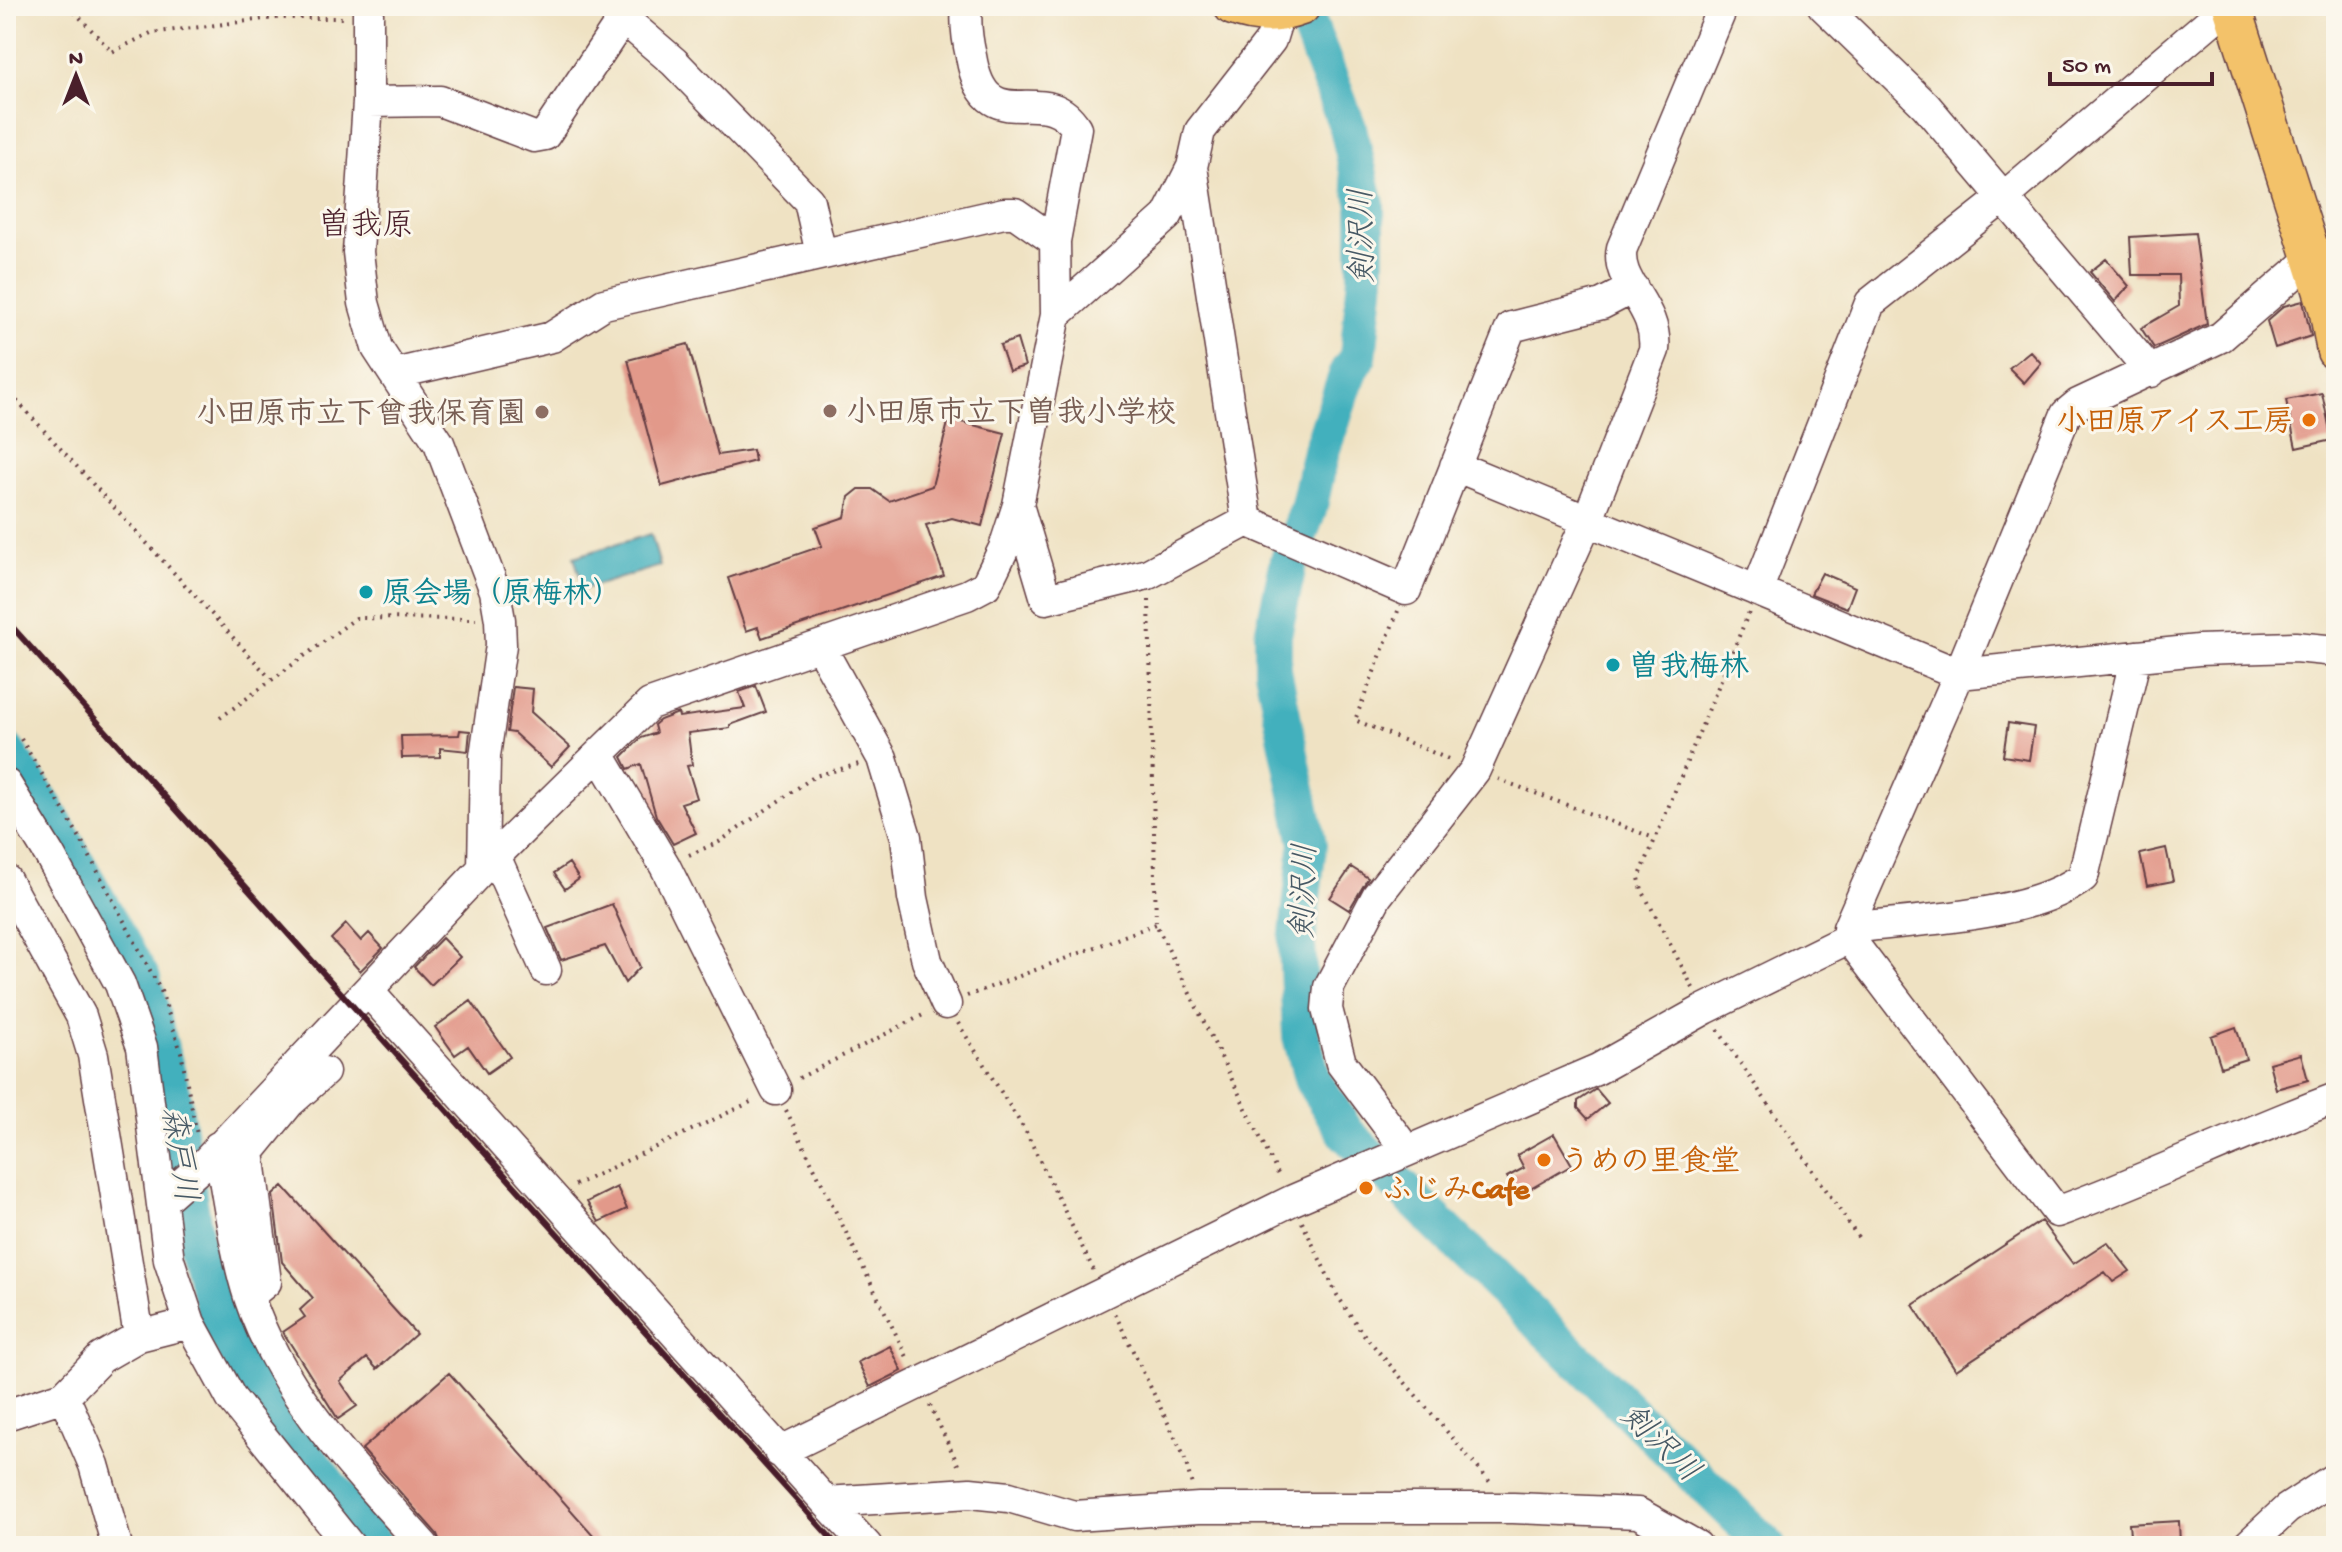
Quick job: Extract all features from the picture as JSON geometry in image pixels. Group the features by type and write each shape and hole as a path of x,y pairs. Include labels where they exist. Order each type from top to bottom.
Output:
{"main road":[{"path":"1233,6 1249,12 1290,10"},
{"path":"2230,6 2323,283 2336,351"}],"street":[{"path":"162,1201 211,1156 489,862 650,704 967,595 986,585 1000,558 1018,505 1056,315 1055,241 1076,128 1069,117 1055,108 997,104 985,96 974,77 965,24 967,6"},
{"path":"1391,1157 1341,1063 1327,997 1332,978 1369,909 1475,770 1588,519 1654,350 1653,321 1621,266 1622,248 1723,6"},
{"path":"1823,6 1904,83 2151,372"},
{"path":"1757,591 1870,303 2004,197 2230,6"},
{"path":"1056,315 1167,216 1192,167 1200,131 1271,40 1290,10"},
{"path":"368,12 368,102 358,252 364,303 377,348 439,443 490,577 500,620 501,645 485,756 489,862 546,970"},
{"path":"368,102 440,101 534,137 545,135 628,13 809,201 821,254"},
{"path":"1192,167 1247,521"},
{"path":"394,374 552,337 604,304 1004,213 1015,213 1055,241"},
{"path":"1848,933 2066,414 2078,404 2151,372 2323,283"},
{"path":"1247,521 1316,554 1406,590 1511,327 1602,304 1633,288"},
{"path":"1455,466 1959,674 2198,650 2282,647 2336,651"},
{"path":"1018,505 1046,599 1148,574 1247,521"},
{"path":"820,646 882,758 906,837 913,898 927,961 946,1004"},
{"path":"779,1452 1106,1295 1291,1201 1598,1069 1848,933 1986,911 2056,893 2083,877 2136,656"},
{"path":"600,756 665,866 776,1090"},
{"path":"6,784 120,984 142,1047 169,1260 190,1323 231,1398 350,1546"},
{"path":"6,880 81,1016 93,1055 139,1336"},
{"path":"1848,933 2057,1212 2150,1178 2256,1127 2336,1098"},
{"path":"368,991 554,1195 779,1452 867,1546"},
{"path":"249,1296 266,1282 249,1152 289,1103 324,1072"},
{"path":"211,1156 249,1296 295,1395 348,1462 424,1546"},
{"path":"6,1415 64,1396 101,1358 139,1336 190,1323"},
{"path":"64,1396 94,1465 117,1546"},
{"path":"2247,1546 2287,1509 2336,1477"},
{"path":"826,1502 970,1493 1009,1497 1074,1516 1199,1508 1513,1508 1638,1513 1697,1546"}],"path":[{"path":"69,6 112,52 151,33 273,18 368,12"},
{"path":"6,389 270,678"},
{"path":"1148,574 1156,924 1337,1295 1361,1331 1513,1508"},
{"path":"1406,590 1355,720 1475,770 1655,838"},
{"path":"1757,591 1655,838 1640,884 1705,1009 1860,1240"},
{"path":"220,718 270,678 356,618 500,620"},
{"path":"665,866 719,842 815,776 882,758"},
{"path":"554,1195 776,1090 946,1004 1156,924"},
{"path":"946,1004 1026,1132 1184,1456 1199,1508"},
{"path":"776,1090 921,1385 970,1493"}],"water":[{"path":"651,534 660,566 584,589 574,557"}],"building":[{"path":"2195,233 2207,324 2154,348 2141,328 2179,306 2178,275 2132,275 2130,237"},
{"path":"2106,259 2129,286 2115,302 2090,272"},
{"path":"2303,301 2311,336 2275,348 2267,321 2284,306"},
{"path":"1017,339 1025,366 1009,371 1000,345"},
{"path":"688,344 718,455 753,450 755,461 662,486 628,360"},
{"path":"2030,351 2041,363 2024,383 2009,368"},
{"name":"小田原アイス工房","path":"2322,393 2332,440 2296,448 2286,400"},
{"path":"949,419 1005,433 982,526 952,518 926,525 944,576 762,638 758,627 746,631 728,578 822,546 815,527 845,517 849,497 859,489 872,489 889,501 932,486"},
{"path":"1822,573 1855,587 1847,608 1811,594"},
{"path":"756,686 766,712 730,725 730,728 688,733 692,765 687,766 697,798 681,803 696,833 673,844 656,816 641,764 628,769 622,757 641,738 656,733 654,725 660,720 678,713 679,717 745,708 739,692"},
{"path":"513,687 533,689 531,712 570,747 551,767 514,733 507,732"},
{"path":"2008,723 2034,727 2029,760 2003,756"},
{"path":"460,730 470,731 468,751 440,748 440,757 402,758 401,736 459,735"},
{"path":"2166,848 2173,881 2147,886 2140,854"},
{"path":"569,863 579,879 565,889 554,873"},
{"path":"1351,867 1368,878 1349,910 1330,898"},
{"path":"612,904 640,967 625,983 605,946 561,960 547,928"},
{"path":"346,924 361,941 369,933 383,948 360,971 331,939"},
{"path":"442,938 460,957 431,985 414,967"},
{"path":"471,1001 510,1057 487,1073 468,1046 455,1055 435,1027"},
{"path":"2236,1027 2246,1059 2221,1067 2211,1036"},
{"path":"2301,1054 2308,1080 2276,1089 2269,1063"},
{"path":"1596,1089 1608,1103 1588,1119 1578,1108 1578,1101"},
{"name":"うめの里食堂","path":"1554,1134 1572,1165 1518,1196 1507,1177 1524,1168 1517,1155"},
{"path":"283,1186 416,1334 377,1369 367,1358 340,1381 357,1406 338,1419 283,1332 305,1317 300,1310 313,1298 282,1262 273,1195"},
{"path":"617,1187 627,1209 599,1222 587,1202"},
{"path":"2041,1221 2073,1264 2107,1242 2130,1271 2113,1282 2105,1272 1956,1370 1913,1305"},
{"path":"890,1346 902,1371 870,1387 858,1362"},
{"path":"449,1373 603,1546 442,1546 437,1534 362,1449"},
{"path":"2179,1521 2180,1546 2131,1546 2129,1524"}],"waterway":[{"name":"剣沢川","path":"1309,25 1348,128 1366,205 1366,278 1358,357 1349,370 1321,451 1308,510 1289,560 1273,635 1273,670 1308,844 1297,943 1301,1036 1313,1081 1347,1134 1767,1546"},
{"name":"森戸川","path":"6,751 45,808 142,979 172,1094 194,1234 219,1322 269,1407 375,1546"}],"railway":[{"path":"6,620 838,1546"}],"place":[{"name":"小田原市立下曽我小学校","path":"830,411"},
{"name":"小田原市立下曾我保育園","path":"542,412"},
{"name":"小田原アイス工房","path":"2309,420"},
{"name":"原会場（原梅林）","path":"366,592"},
{"name":"曽我梅林","path":"1613,665"},
{"name":"うめの里食堂","path":"1544,1160"},
{"name":"ふじみCafe","path":"1366,1188"}],"district":[{"name":"曽我原","path":"366,223"}]}
